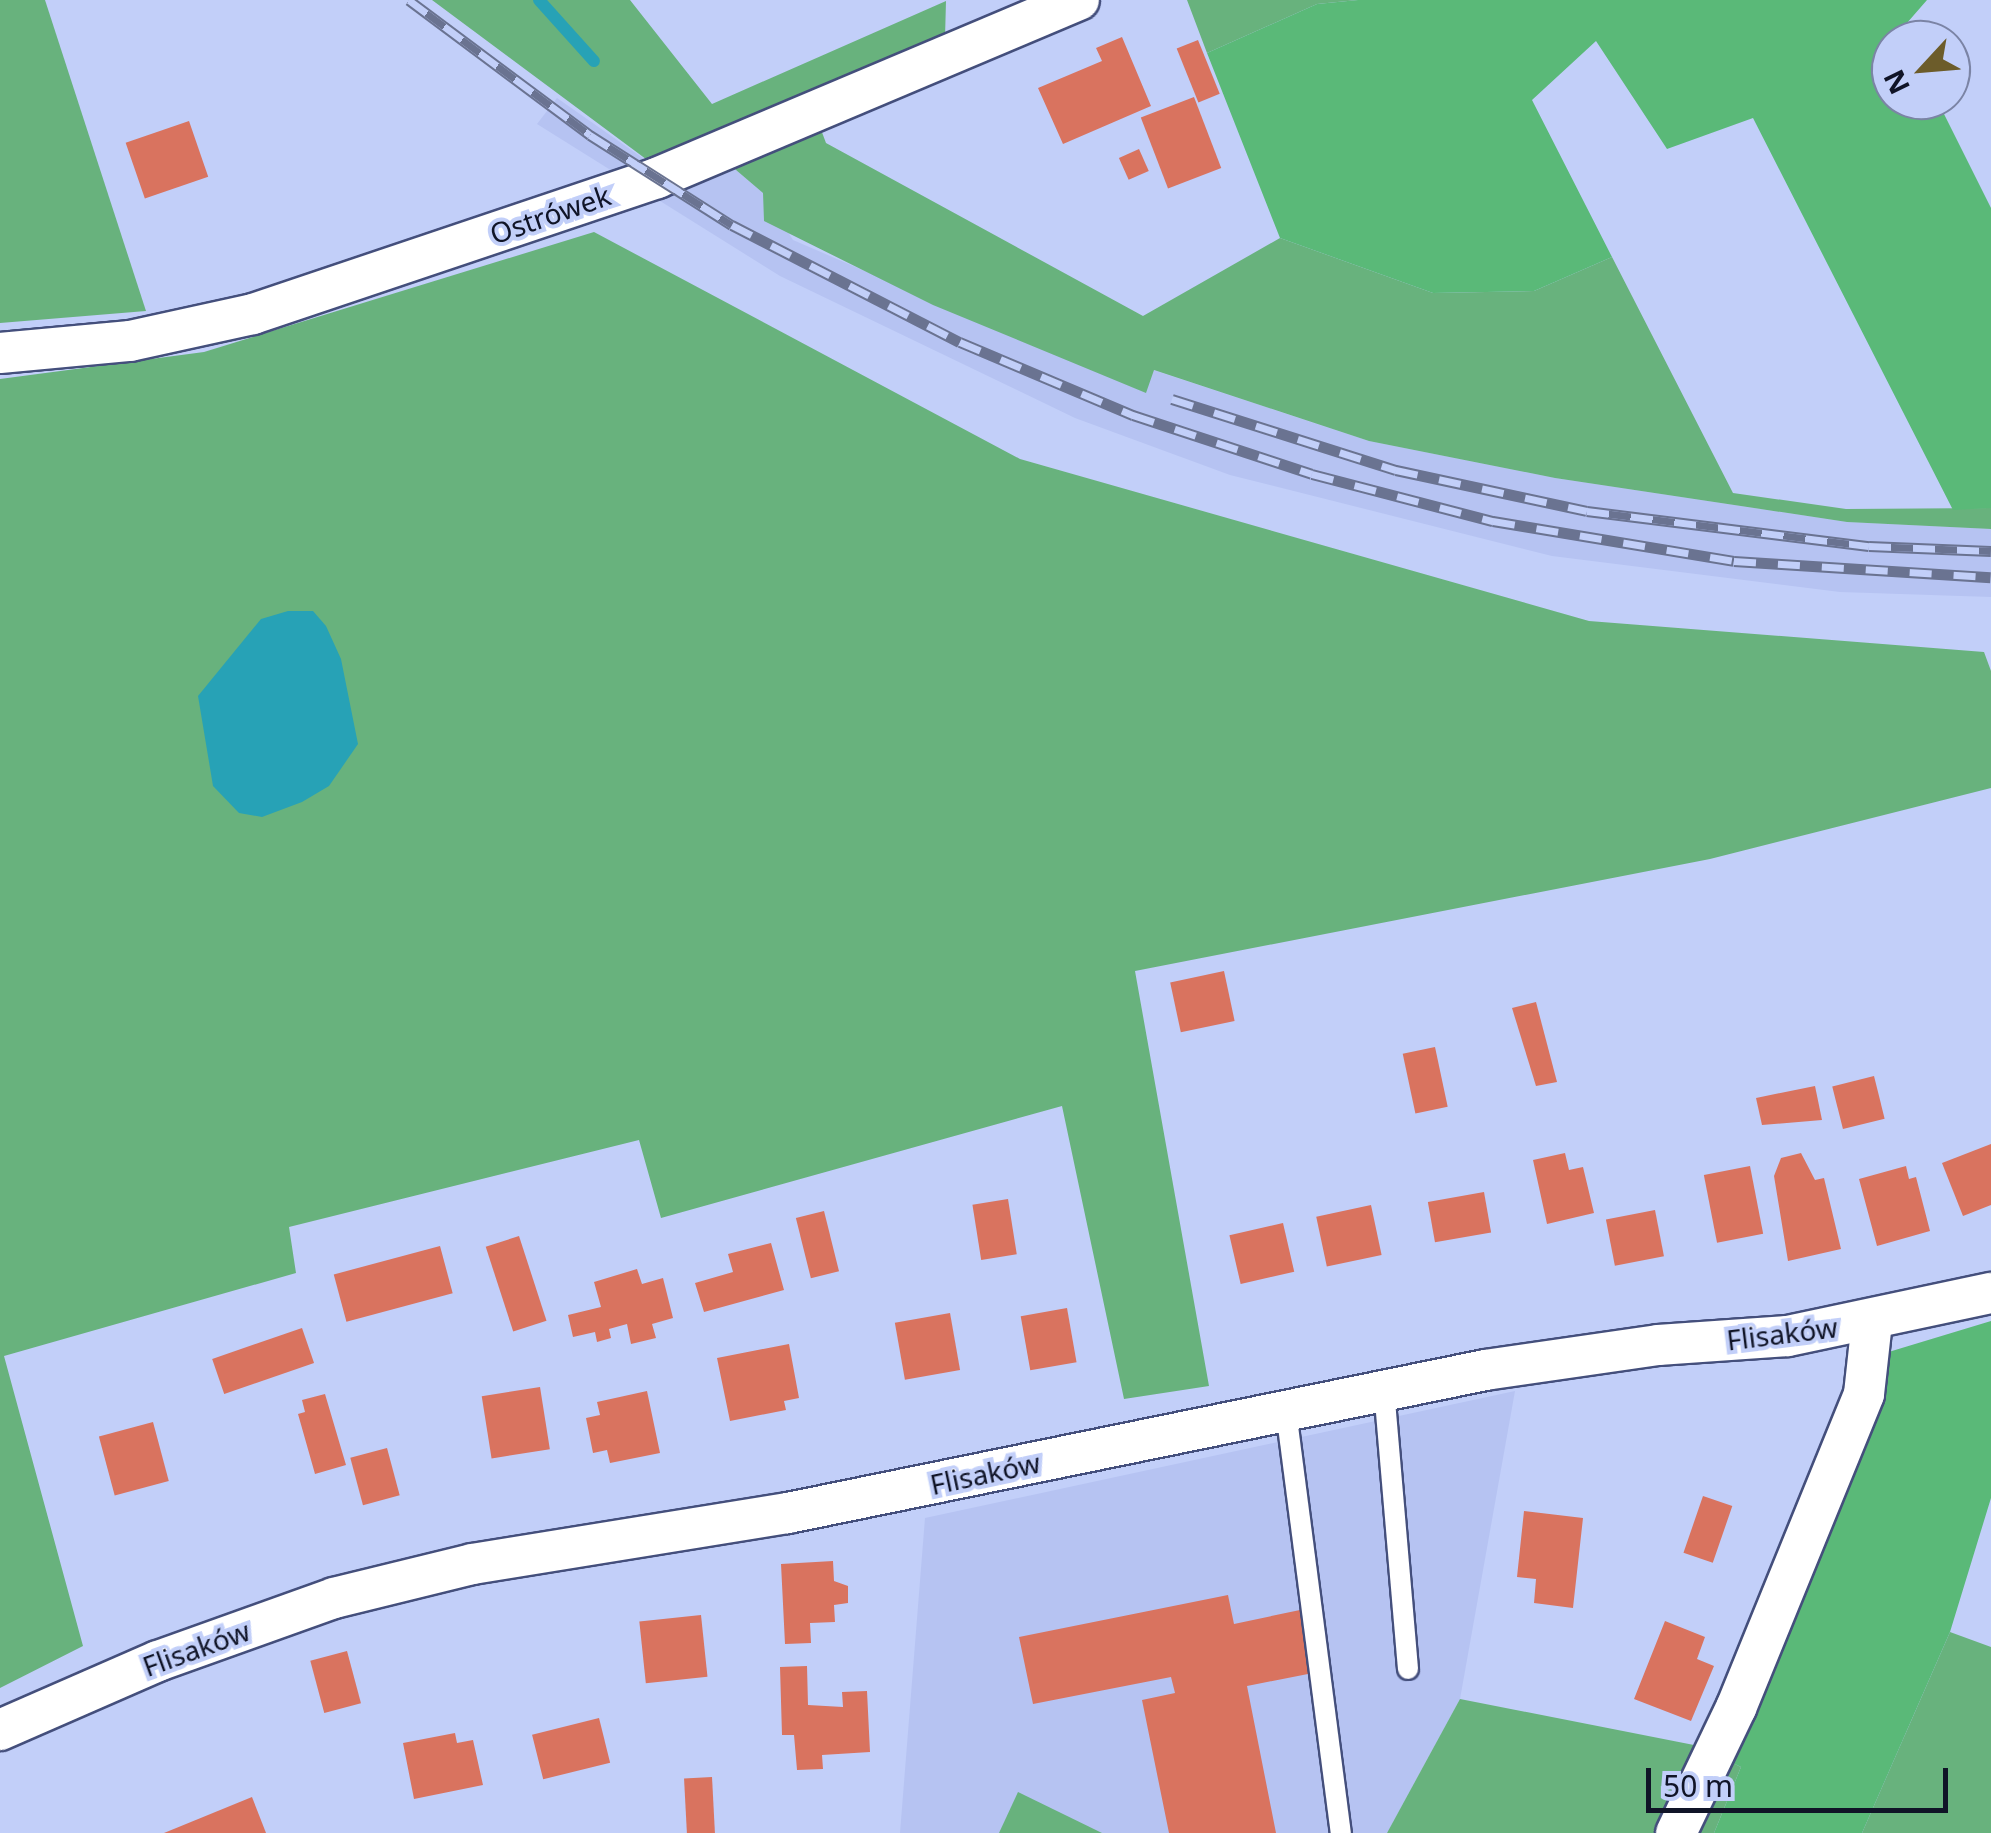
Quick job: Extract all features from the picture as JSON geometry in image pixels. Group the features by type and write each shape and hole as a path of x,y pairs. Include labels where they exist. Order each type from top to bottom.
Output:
{"street":[{"name":"Ostrówek","path":"0,353 130,341 271,308 657,178 1079,0"},
{"name":"Flisaków","path":"0,1730 158,1661 334,1598 472,1564 788,1513 1384,1389 1658,1345 1872,1322 1991,1293"},
{"path":"1676,1833 1736,1708 1864,1394 1872,1322"}],"lane":[{"path":"1384,1389 1408,1669"},
{"path":"1286,1411 1341,1833"}],"shaded area":[{"path":"0,0 45,0 146,311 0,323"},
{"path":"432,0 630,0 712,104 946,1 945,38 658,168"},
{"path":"1187,0 1358,0 1317,4 1207,53"},
{"path":"1358,0 1927,0 1910,20 1871,20 1871,120 1947,120 1991,208 1991,508 1953,510 1753,118 1667,149 1596,41 1532,100 1612,257 1534,291 1433,293 1280,238 1207,53 1317,4"},
{"path":"557,98 657,168 709,147 763,193 793,240 1145,392 1153,370 1369,441 1555,478 1847,522 1991,529 1991,597 1840,592 1552,556 1230,475 1075,418 780,276 537,124"},
{"path":"820,127 826,143 1143,316 1280,238 1433,293 1534,291 1612,257 1733,493 1846,509 1991,508 1991,529 1847,522 1555,478 1369,441 1154,370 1146,393 933,305 764,221 763,193 729,164"},
{"path":"594,232 1020,459 1589,621 1984,652 1991,671 1991,788 1710,859 1135,971 1209,1386 1124,1399 1062,1106 661,1218 639,1140 289,1227 296,1273 4,1356 83,1646 0,1688 0,379 204,352"},
{"path":"288,611 313,611 326,626 341,659 358,744 329,786 302,802 262,817 239,813 213,786 198,696 261,619"},
{"path":"1991,1321 1991,1498 1950,1632 1862,1833 1714,1833 1741,1767 1720,1757 1882,1354"},
{"path":"1515,1391 1460,1699 1387,1833 900,1833 925,1518"},
{"path":"1950,1632 1991,1647 1991,1833 1862,1833"},
{"path":"1460,1699 1699,1746 1741,1767 1714,1833 1387,1833"},
{"path":"1018,1792 1102,1833 999,1833"}],"building":[{"path":"1122,37 1151,106 1063,144 1038,88 1102,61 1096,48"},
{"path":"1198,40 1220,94 1198,102 1177,49"},
{"path":"1194,97 1221,168 1168,188 1141,117"},
{"path":"189,121 208,177 145,199 126,143"},
{"path":"1139,149 1149,171 1129,180 1119,158"},
{"path":"1224,971 1235,1021 1181,1032 1170,982"},
{"path":"1536,1002 1557,1082 1536,1086 1512,1008"},
{"path":"1435,1047 1448,1107 1415,1114 1403,1054"},
{"path":"1874,1076 1885,1119 1843,1129 1832,1086"},
{"path":"1815,1086 1822,1120 1762,1125 1756,1098"},
{"path":"1991,1144 1991,1205 1963,1216 1942,1163"},
{"path":"1565,1153 1569,1170 1583,1167 1594,1213 1547,1224 1533,1160"},
{"path":"1801,1153 1815,1180 1824,1178 1841,1249 1788,1261 1774,1176 1781,1158"},
{"path":"1750,1166 1763,1234 1717,1243 1704,1175"},
{"path":"1906,1166 1909,1179 1916,1177 1930,1231 1877,1246 1859,1179"},
{"path":"1484,1192 1491,1232 1435,1242 1428,1202"},
{"path":"1008,1199 1017,1254 981,1260 972,1205"},
{"path":"1371,1205 1382,1255 1327,1267 1316,1217"},
{"path":"1655,1210 1664,1256 1615,1266 1606,1220"},
{"path":"824,1211 839,1271 811,1278 796,1218"},
{"path":"1283,1223 1294,1272 1241,1284 1229,1235"},
{"path":"519,1236 547,1321 513,1331 486,1247"},
{"path":"771,1243 784,1290 704,1312 695,1283 733,1272 728,1254"},
{"path":"440,1246 453,1293 346,1322 334,1274"},
{"path":"637,1269 642,1284 663,1278 673,1318 652,1324 656,1338 631,1344 627,1324 609,1329 611,1338 597,1342 595,1332 573,1337 568,1315 601,1307 594,1282"},
{"path":"1067,1308 1077,1362 1030,1370 1021,1316"},
{"path":"950,1313 960,1370 905,1380 895,1323"},
{"path":"302,1328 314,1363 224,1394 212,1359"},
{"path":"789,1344 799,1398 784,1401 786,1410 730,1421 717,1358"},
{"path":"540,1387 550,1449 492,1458 482,1396"},
{"path":"647,1391 660,1453 610,1463 607,1450 593,1453 586,1418 600,1415 597,1402"},
{"path":"325,1394 346,1465 315,1474 298,1414 305,1412 302,1400"},
{"path":"153,1422 169,1481 115,1495 99,1436"},
{"path":"387,1448 400,1495 363,1505 350,1458"},
{"path":"1703,1496 1732,1506 1713,1563 1683,1553"},
{"path":"1524,1511 1583,1518 1573,1608 1534,1603 1536,1579 1517,1577"},
{"path":"833,1561 834,1581 848,1586 848,1603 834,1605 835,1622 810,1623 811,1643 785,1644 781,1564"},
{"path":"1228,1595 1234,1624 1300,1610 1313,1673 1247,1686 1276,1833 1169,1833 1142,1700 1175,1693 1171,1677 1033,1704 1019,1637"},
{"path":"701,1615 707,1677 646,1683 639,1621"},
{"path":"1665,1621 1705,1637 1697,1659 1714,1666 1691,1721 1634,1699"},
{"path":"347,1651 361,1703 324,1713 310,1661"},
{"path":"807,1666 808,1705 843,1707 842,1692 867,1691 870,1752 822,1755 823,1769 797,1770 794,1735 782,1735 780,1667"},
{"path":"599,1718 610,1763 543,1779 532,1735"},
{"path":"455,1733 457,1743 473,1740 483,1785 414,1799 403,1743"},
{"path":"712,1777 715,1833 687,1833 684,1778"},
{"path":"252,1797 266,1833 164,1833"}],"waterway":[{"path":"539,0 594,61"}],"railway":[{"path":"409,0 590,135 732,225 960,342 1133,415 1312,474 1493,521 1734,561 1991,577"},
{"path":"1172,399 1396,470 1587,511 1869,546 1991,551"}]}
